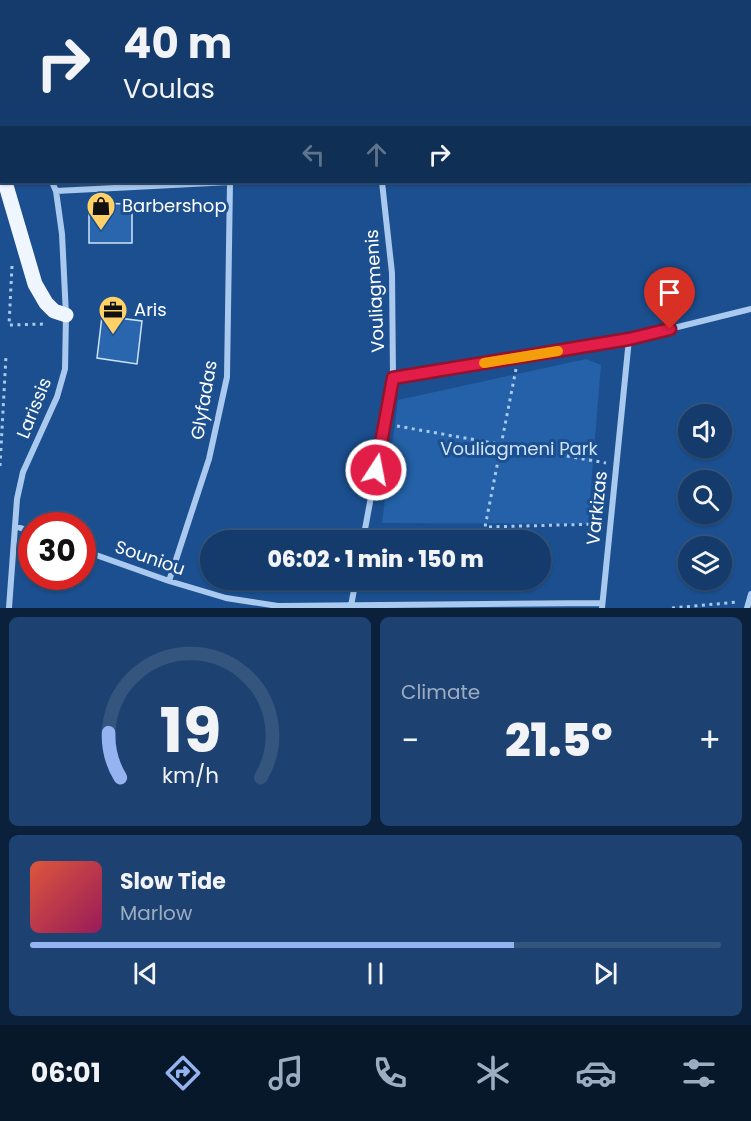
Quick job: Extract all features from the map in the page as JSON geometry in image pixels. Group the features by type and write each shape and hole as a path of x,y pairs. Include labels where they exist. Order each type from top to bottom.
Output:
{"main road":[{"path":"5,183 35,285 54,311 66,315"}],"street":[{"name":"Larissis","path":"9,608 17,499 23,472 57,397 65,369 66,315 62,234 56,191 52,183"},
{"path":"56,191 212,183"},
{"name":"Glyfadas","path":"170,581 209,459 227,377 231,183"},
{"name":"Vouliagmenis","path":"365,530 393,378 392,273 382,183"},
{"path":"393,378 629,339 751,309"},
{"name":"Varkizas","path":"602,605 629,339"},
{"name":"Souniou","path":"96,555 226,598 278,606 602,605"},
{"path":"351,606 354,590"}],"path":[{"path":"9,325 48,324 66,315"},
{"path":"0,466 6,356"},
{"path":"518,358 485,527 610,523"},
{"path":"385,424 616,465"},
{"path":"672,608 749,601"}],"green space":[{"name":"Vouliagmeni Park","path":"586,359 601,365 588,524 382,523 398,400"}],"building":[{"path":"89,203 132,204 132,243 89,243"},
{"path":"102,316 142,321 137,364 97,358"}],"slow traffic":[{"path":"484,363 558,351"}],"place":[{"name":"Barbershop","path":"101,232"},
{"name":"Aris","path":"113,336"}],"route":[{"path":"376,470 393,378 629,339 670,329"}]}
